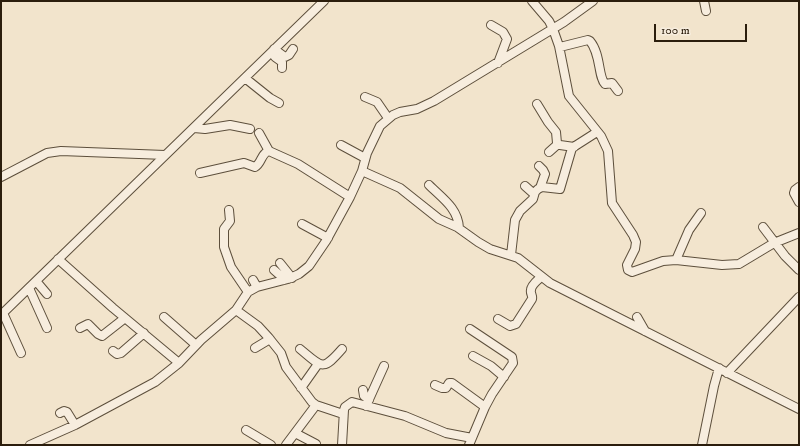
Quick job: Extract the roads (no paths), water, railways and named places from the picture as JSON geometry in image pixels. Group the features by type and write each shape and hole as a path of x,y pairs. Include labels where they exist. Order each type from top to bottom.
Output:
{"street":[{"path":"21,353 2,314 324,1"},
{"path":"532,1 549,20 553,29 560,48 569,96 604,140 608,151 612,203 636,242 635,249 627,265 628,270 632,272 663,261 676,260 731,265 739,264 774,243 799,233"},
{"path":"30,445 75,425 155,382 179,363 196,345 236,310 255,283 288,279 309,266 328,238 350,197 362,171 365,158 380,126 388,118 400,112 425,106 553,29 593,1"},
{"path":"704,1 706,10"},
{"path":"492,25 504,32 507,39 498,63"},
{"path":"560,48 588,40 590,41 598,57 602,81 605,84 612,83 618,91"},
{"path":"272,52 285,57 289,55 293,49"},
{"path":"272,52 283,63 282,68"},
{"path":"245,78 270,98 279,103"},
{"path":"365,97 377,102 388,118"},
{"path":"537,104 556,132 556,141 558,144"},
{"path":"194,128 205,130 230,125 250,129"},
{"path":"537,191 542,187 558,190 561,188 571,151 574,147 597,132"},
{"path":"259,133 269,151 298,164 350,197"},
{"path":"558,144 574,147"},
{"path":"549,152 558,144"},
{"path":"341,145 365,158"},
{"path":"1,177 47,153 62,151 165,155"},
{"path":"200,173 244,163 255,167 260,163 264,154 269,151"},
{"path":"511,255 515,220 518,214 533,199 545,174 539,166"},
{"path":"362,171 400,188 412,196 439,219 459,228 473,239 490,249 518,258 541,277 557,287 799,409"},
{"path":"429,185 452,207 458,220 459,228"},
{"path":"525,186 537,191"},
{"path":"799,187 794,193 799,202"},
{"path":"228,210 230,221 224,228 226,265 248,292"},
{"path":"676,260 686,237 701,213"},
{"path":"302,224 328,238"},
{"path":"763,227 774,243 799,270"},
{"path":"58,259 179,363"},
{"path":"280,263 288,279"},
{"path":"274,270 288,279"},
{"path":"498,319 510,326 516,324 532,299 533,296 530,290 531,287 541,277"},
{"path":"36,281 47,294"},
{"path":"29,288 47,328"},
{"path":"727,373 799,297"},
{"path":"236,310 258,326 270,339 277,348 286,367 301,388 316,405 344,414"},
{"path":"164,317 196,345"},
{"path":"637,317 645,332"},
{"path":"80,328 88,324 102,336 125,318"},
{"path":"342,445 345,407 352,402 367,403 405,416 470,442 485,406 513,363 512,357 470,329"},
{"path":"112,350 117,354 121,354 144,333"},
{"path":"493,337 500,343 503,350"},
{"path":"255,348 270,339"},
{"path":"300,350 318,364 324,365 330,362 342,349"},
{"path":"473,356 491,366 504,377"},
{"path":"301,388 318,364"},
{"path":"367,403 384,366"},
{"path":"702,445 719,368"},
{"path":"435,384 442,388 446,388 449,383 452,382 485,406"},
{"path":"363,390 367,403"},
{"path":"286,445 316,405"},
{"path":"60,413 64,411 67,412 75,425"},
{"path":"246,430 271,445"},
{"path":"295,433 316,444"}]}
